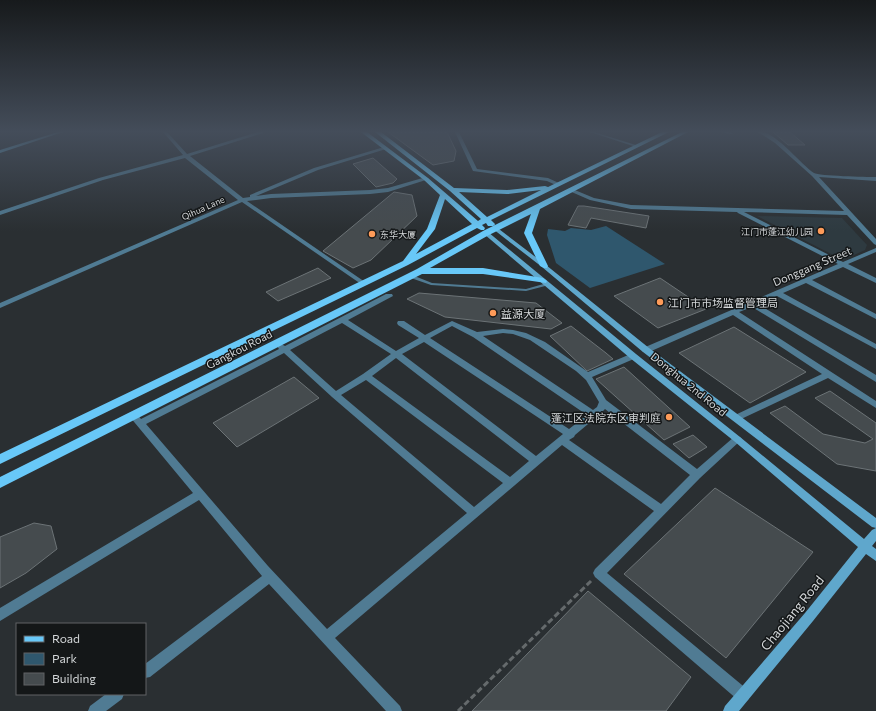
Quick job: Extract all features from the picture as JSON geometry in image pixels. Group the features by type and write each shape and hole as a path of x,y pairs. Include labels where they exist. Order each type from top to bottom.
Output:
{"main road":[{"path":"407,165 426,179 486,233"},
{"path":"420,165 452,190 495,228 619,165"},
{"path":"486,220 598,165"},
{"path":"584,172 596,177"},
{"path":"452,190 507,192 556,186"},
{"path":"405,263 431,229 444,195"},
{"path":"537,208 528,233 544,266"},
{"name":"Gangkou Road","path":"0,459 405,263 486,220"},
{"name":"Gangkou Road","path":"0,483 137,419 281,346 370,296 415,274 495,228"},
{"name":"Donghua 2nd Road","path":"495,228 544,266 646,350 876,524"},
{"name":"Donghua 2nd Road","path":"486,233 633,356 737,439 876,556"},
{"path":"415,274 483,271 545,282"},
{"path":"388,296 397,283"},
{"path":"359,285 370,296"},
{"name":"Chaojiang Road","path":"730,711 809,617 864,546 876,533"}],"street":[{"path":"0,213 102,179 152,165"},
{"path":"198,165 242,200 359,285"},
{"path":"242,200 326,165"},
{"path":"473,165 475,170 548,180 556,186"},
{"path":"803,165 814,175 876,243"},
{"path":"814,175 876,179"},
{"name":"Qihua Lane","path":"0,306 242,200 278,196 370,192 394,188 426,179"},
{"path":"570,190 592,199 631,206 738,211 848,213"},
{"path":"738,211 876,282"},
{"name":"Donggang Street","path":"646,350 876,250"},
{"path":"806,280 876,317"},
{"path":"777,293 876,347"},
{"path":"388,296 343,320 281,346 335,395 474,513"},
{"path":"753,304 876,379"},
{"path":"733,312 876,405"},
{"path":"343,320 396,354 536,461"},
{"path":"335,395 366,376 396,354 452,322 476,335 595,416"},
{"path":"401,323 567,438 662,510"},
{"path":"476,335 491,331 505,331 534,338 545,344 587,376 603,402 697,475"},
{"path":"587,376 633,356"},
{"path":"736,418 829,374"},
{"path":"366,376 510,483"},
{"path":"327,637 536,461 595,416 601,409 603,402"},
{"path":"137,419 270,576 396,711"},
{"path":"737,439 697,475 599,573 743,695"},
{"path":"0,615 200,494"},
{"path":"146,671 270,576"},
{"path":"95,711 116,695"}],"lane":[{"path":"415,274 431,284 526,290 545,282"}],"path":[{"path":"458,711 599,573"}],"shaded area":[{"name":"江门市蓬江幼儿园","path":"757,216 842,218 867,245 865,250 843,260"}],"green space":[{"path":"606,226 665,264 590,288 556,263 547,235 548,229 565,231 571,228 591,230"}],"building":[{"path":"354,165 381,165 397,179 393,183 376,187"},
{"name":"东华大厦","path":"394,192 412,195 417,216 371,260 353,268 323,251"},
{"path":"578,206 649,216 646,228 591,218 586,228 568,225"},
{"path":"318,268 331,278 278,301 266,292"},
{"name":"江门市市场监督管理局","path":"660,278 706,309 658,328 614,296"},
{"name":"益源大厦","path":"419,293 536,303 562,323 551,329 445,317 407,299"},
{"path":"571,326 613,359 587,371 550,336"},
{"path":"734,327 806,372 750,403 679,353"},
{"path":"624,367 690,427 664,440 596,379"},
{"path":"294,377 319,398 237,447 213,423"},
{"path":"830,391 876,423 876,471 837,464 770,413 785,406 823,434 865,443 873,439 815,398"},
{"path":"693,435 707,447 689,458 673,444"},
{"path":"715,488 813,552 726,658 624,574"},
{"path":"34,523 51,526 57,549 26,573 0,588 0,537"},
{"path":"588,591 691,677 666,711 472,711"}],"place":[{"name":"江门市蓬江幼儿园","path":"821,231"},
{"name":"东华大厦","path":"372,234"},
{"name":"江门市市场监督管理局","path":"660,302"},
{"name":"益源大厦","path":"493,313"},
{"name":"蓬江区法院东区审判庭","path":"669,417"}]}
